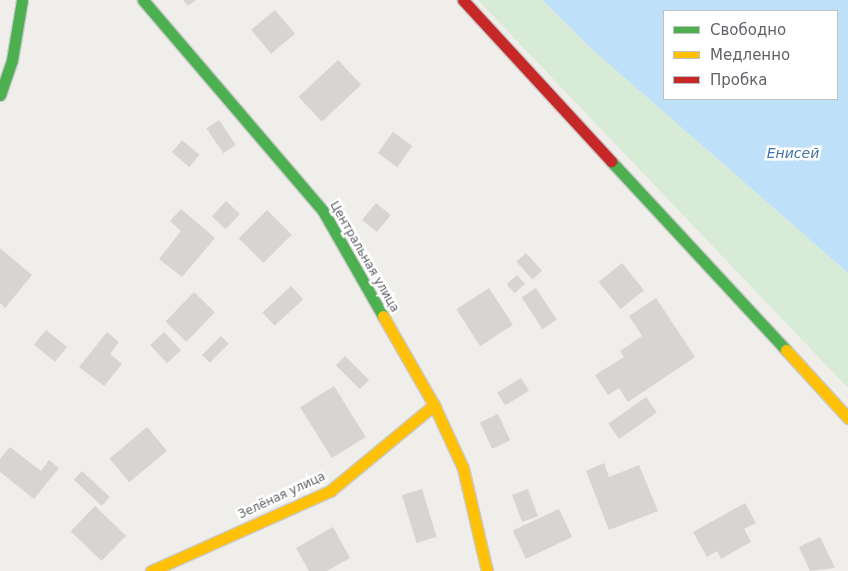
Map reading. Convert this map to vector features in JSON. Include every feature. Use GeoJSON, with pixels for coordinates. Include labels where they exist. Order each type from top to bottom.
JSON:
{"type":"FeatureCollection","features":[{"type":"Feature","properties":{"kind":"street"},"geometry":{"type":"LineString","coordinates":[[0,95],[12,60],[22,0]]}},
{"type":"Feature","properties":{"kind":"street","name":"Центральная улица"},"geometry":{"type":"LineString","coordinates":[[143,0],[323,211],[434,405],[463,468],[487,571]]}},
{"type":"Feature","properties":{"kind":"street"},"geometry":{"type":"LineString","coordinates":[[463,0],[848,418]]}},
{"type":"Feature","properties":{"kind":"street","name":"Зелёная улица"},"geometry":{"type":"LineString","coordinates":[[151,571],[330,491],[434,405]]}},
{"type":"Feature","properties":{"kind":"green space"},"geometry":{"type":"Polygon","coordinates":[[[478,0],[543,0],[594,51],[848,273],[848,388],[478,0]]]}},
{"type":"Feature","properties":{"kind":"water","name":"Енисей"},"geometry":{"type":"Polygon","coordinates":[[[543,0],[848,0],[848,273],[594,51],[543,0]]]}},
{"type":"Feature","properties":{"kind":"building"},"geometry":{"type":"Polygon","coordinates":[[[183,0],[196,0],[188,6],[183,0]]]}},
{"type":"Feature","properties":{"kind":"building"},"geometry":{"type":"Polygon","coordinates":[[[275,10],[295,34],[271,54],[251,30],[275,10]]]}},
{"type":"Feature","properties":{"kind":"building"},"geometry":{"type":"Polygon","coordinates":[[[338,60],[361,85],[322,122],[299,97],[338,60]]]}},
{"type":"Feature","properties":{"kind":"building"},"geometry":{"type":"Polygon","coordinates":[[[219,120],[236,145],[223,153],[207,128],[219,120]]]}},
{"type":"Feature","properties":{"kind":"building"},"geometry":{"type":"Polygon","coordinates":[[[393,132],[412,146],[397,167],[378,153],[393,132]]]}},
{"type":"Feature","properties":{"kind":"building"},"geometry":{"type":"Polygon","coordinates":[[[182,140],[200,155],[189,167],[172,152],[182,140]]]}},
{"type":"Feature","properties":{"kind":"building"},"geometry":{"type":"Polygon","coordinates":[[[226,201],[240,214],[226,229],[212,216],[226,201]]]}},
{"type":"Feature","properties":{"kind":"building"},"geometry":{"type":"Polygon","coordinates":[[[376,203],[391,215],[377,232],[362,220],[376,203]]]}},
{"type":"Feature","properties":{"kind":"building"},"geometry":{"type":"Polygon","coordinates":[[[181,209],[215,238],[182,277],[159,259],[181,231],[170,221],[181,209]]]}},
{"type":"Feature","properties":{"kind":"building"},"geometry":{"type":"Polygon","coordinates":[[[267,210],[292,235],[263,263],[239,238],[267,210]]]}},
{"type":"Feature","properties":{"kind":"building"},"geometry":{"type":"Polygon","coordinates":[[[0,248],[32,275],[5,308],[0,303],[0,248]]]}},
{"type":"Feature","properties":{"kind":"building"},"geometry":{"type":"Polygon","coordinates":[[[526,253],[542,271],[532,280],[516,262],[526,253]]]}},
{"type":"Feature","properties":{"kind":"building"},"geometry":{"type":"Polygon","coordinates":[[[622,263],[644,290],[621,309],[599,282],[622,263]]]}},
{"type":"Feature","properties":{"kind":"building"},"geometry":{"type":"Polygon","coordinates":[[[517,275],[525,284],[515,293],[507,284],[517,275]]]}},
{"type":"Feature","properties":{"kind":"building"},"geometry":{"type":"Polygon","coordinates":[[[291,286],[303,299],[275,326],[262,313],[291,286]]]}},
{"type":"Feature","properties":{"kind":"building"},"geometry":{"type":"Polygon","coordinates":[[[489,288],[513,325],[480,346],[456,309],[489,288]]]}},
{"type":"Feature","properties":{"kind":"building"},"geometry":{"type":"Polygon","coordinates":[[[536,288],[557,320],[542,329],[522,297],[536,288]]]}},
{"type":"Feature","properties":{"kind":"building"},"geometry":{"type":"Polygon","coordinates":[[[194,292],[215,312],[186,342],[166,321],[194,292]]]}},
{"type":"Feature","properties":{"kind":"building"},"geometry":{"type":"Polygon","coordinates":[[[656,298],[695,357],[628,402],[619,388],[608,395],[595,375],[624,357],[620,351],[642,336],[629,316],[656,298]]]}},
{"type":"Feature","properties":{"kind":"building"},"geometry":{"type":"Polygon","coordinates":[[[46,330],[67,347],[55,362],[34,345],[46,330]]]}},
{"type":"Feature","properties":{"kind":"building"},"geometry":{"type":"Polygon","coordinates":[[[107,332],[119,342],[110,354],[122,364],[104,386],[79,367],[107,332]]]}},
{"type":"Feature","properties":{"kind":"building"},"geometry":{"type":"Polygon","coordinates":[[[164,332],[181,350],[167,363],[150,345],[164,332]]]}},
{"type":"Feature","properties":{"kind":"building"},"geometry":{"type":"Polygon","coordinates":[[[221,336],[229,344],[210,363],[202,355],[221,336]]]}},
{"type":"Feature","properties":{"kind":"building"},"geometry":{"type":"Polygon","coordinates":[[[345,356],[369,380],[360,389],[336,365],[345,356]]]}},
{"type":"Feature","properties":{"kind":"building"},"geometry":{"type":"Polygon","coordinates":[[[521,378],[529,391],[505,406],[497,393],[521,378]]]}},
{"type":"Feature","properties":{"kind":"building"},"geometry":{"type":"Polygon","coordinates":[[[334,386],[366,437],[332,458],[300,407],[334,386]]]}},
{"type":"Feature","properties":{"kind":"building"},"geometry":{"type":"Polygon","coordinates":[[[646,397],[657,413],[619,439],[608,423],[646,397]]]}},
{"type":"Feature","properties":{"kind":"building"},"geometry":{"type":"Polygon","coordinates":[[[498,414],[510,440],[492,449],[480,422],[498,414]]]}},
{"type":"Feature","properties":{"kind":"building"},"geometry":{"type":"Polygon","coordinates":[[[147,427],[167,451],[129,482],[109,458],[147,427]]]}},
{"type":"Feature","properties":{"kind":"building"},"geometry":{"type":"Polygon","coordinates":[[[10,447],[41,471],[49,460],[59,468],[34,499],[0,472],[0,459],[10,447]]]}},
{"type":"Feature","properties":{"kind":"building"},"geometry":{"type":"Polygon","coordinates":[[[604,463],[609,477],[639,465],[658,511],[609,530],[586,471],[604,463]]]}},
{"type":"Feature","properties":{"kind":"building"},"geometry":{"type":"Polygon","coordinates":[[[82,471],[110,497],[102,506],[74,480],[82,471]]]}},
{"type":"Feature","properties":{"kind":"building"},"geometry":{"type":"Polygon","coordinates":[[[422,489],[437,537],[417,543],[402,495],[422,489]]]}},
{"type":"Feature","properties":{"kind":"building"},"geometry":{"type":"Polygon","coordinates":[[[528,489],[538,516],[522,522],[512,495],[528,489]]]}},
{"type":"Feature","properties":{"kind":"building"},"geometry":{"type":"Polygon","coordinates":[[[745,503],[756,523],[744,529],[751,542],[721,559],[717,551],[707,557],[693,532],[745,503]]]}},
{"type":"Feature","properties":{"kind":"building"},"geometry":{"type":"Polygon","coordinates":[[[95,506],[126,536],[102,561],[71,531],[95,506]]]}},
{"type":"Feature","properties":{"kind":"building"},"geometry":{"type":"Polygon","coordinates":[[[559,509],[572,537],[526,559],[513,531],[559,509]]]}},
{"type":"Feature","properties":{"kind":"building"},"geometry":{"type":"Polygon","coordinates":[[[333,527],[350,558],[327,571],[309,571],[296,548],[333,527]]]}},
{"type":"Feature","properties":{"kind":"building"},"geometry":{"type":"Polygon","coordinates":[[[820,537],[835,568],[810,571],[799,547],[820,537]]]}},
{"type":"Feature","properties":{"kind":"traffic: fast"},"geometry":{"type":"LineString","coordinates":[[0,95],[12,60],[22,0]]}},
{"type":"Feature","properties":{"kind":"traffic: fast"},"geometry":{"type":"LineString","coordinates":[[143,0],[323,211],[383,316]]}},
{"type":"Feature","properties":{"kind":"traffic: fast"},"geometry":{"type":"LineString","coordinates":[[611,161],[786,350]]}},
{"type":"Feature","properties":{"kind":"traffic: slow"},"geometry":{"type":"LineString","coordinates":[[383,316],[434,405],[463,468],[487,571]]}},
{"type":"Feature","properties":{"kind":"traffic: slow"},"geometry":{"type":"LineString","coordinates":[[786,350],[848,418]]}},
{"type":"Feature","properties":{"kind":"traffic: slow"},"geometry":{"type":"LineString","coordinates":[[151,571],[330,491],[434,405]]}},
{"type":"Feature","properties":{"kind":"traffic: jam"},"geometry":{"type":"LineString","coordinates":[[463,0],[611,161]]}}]}
